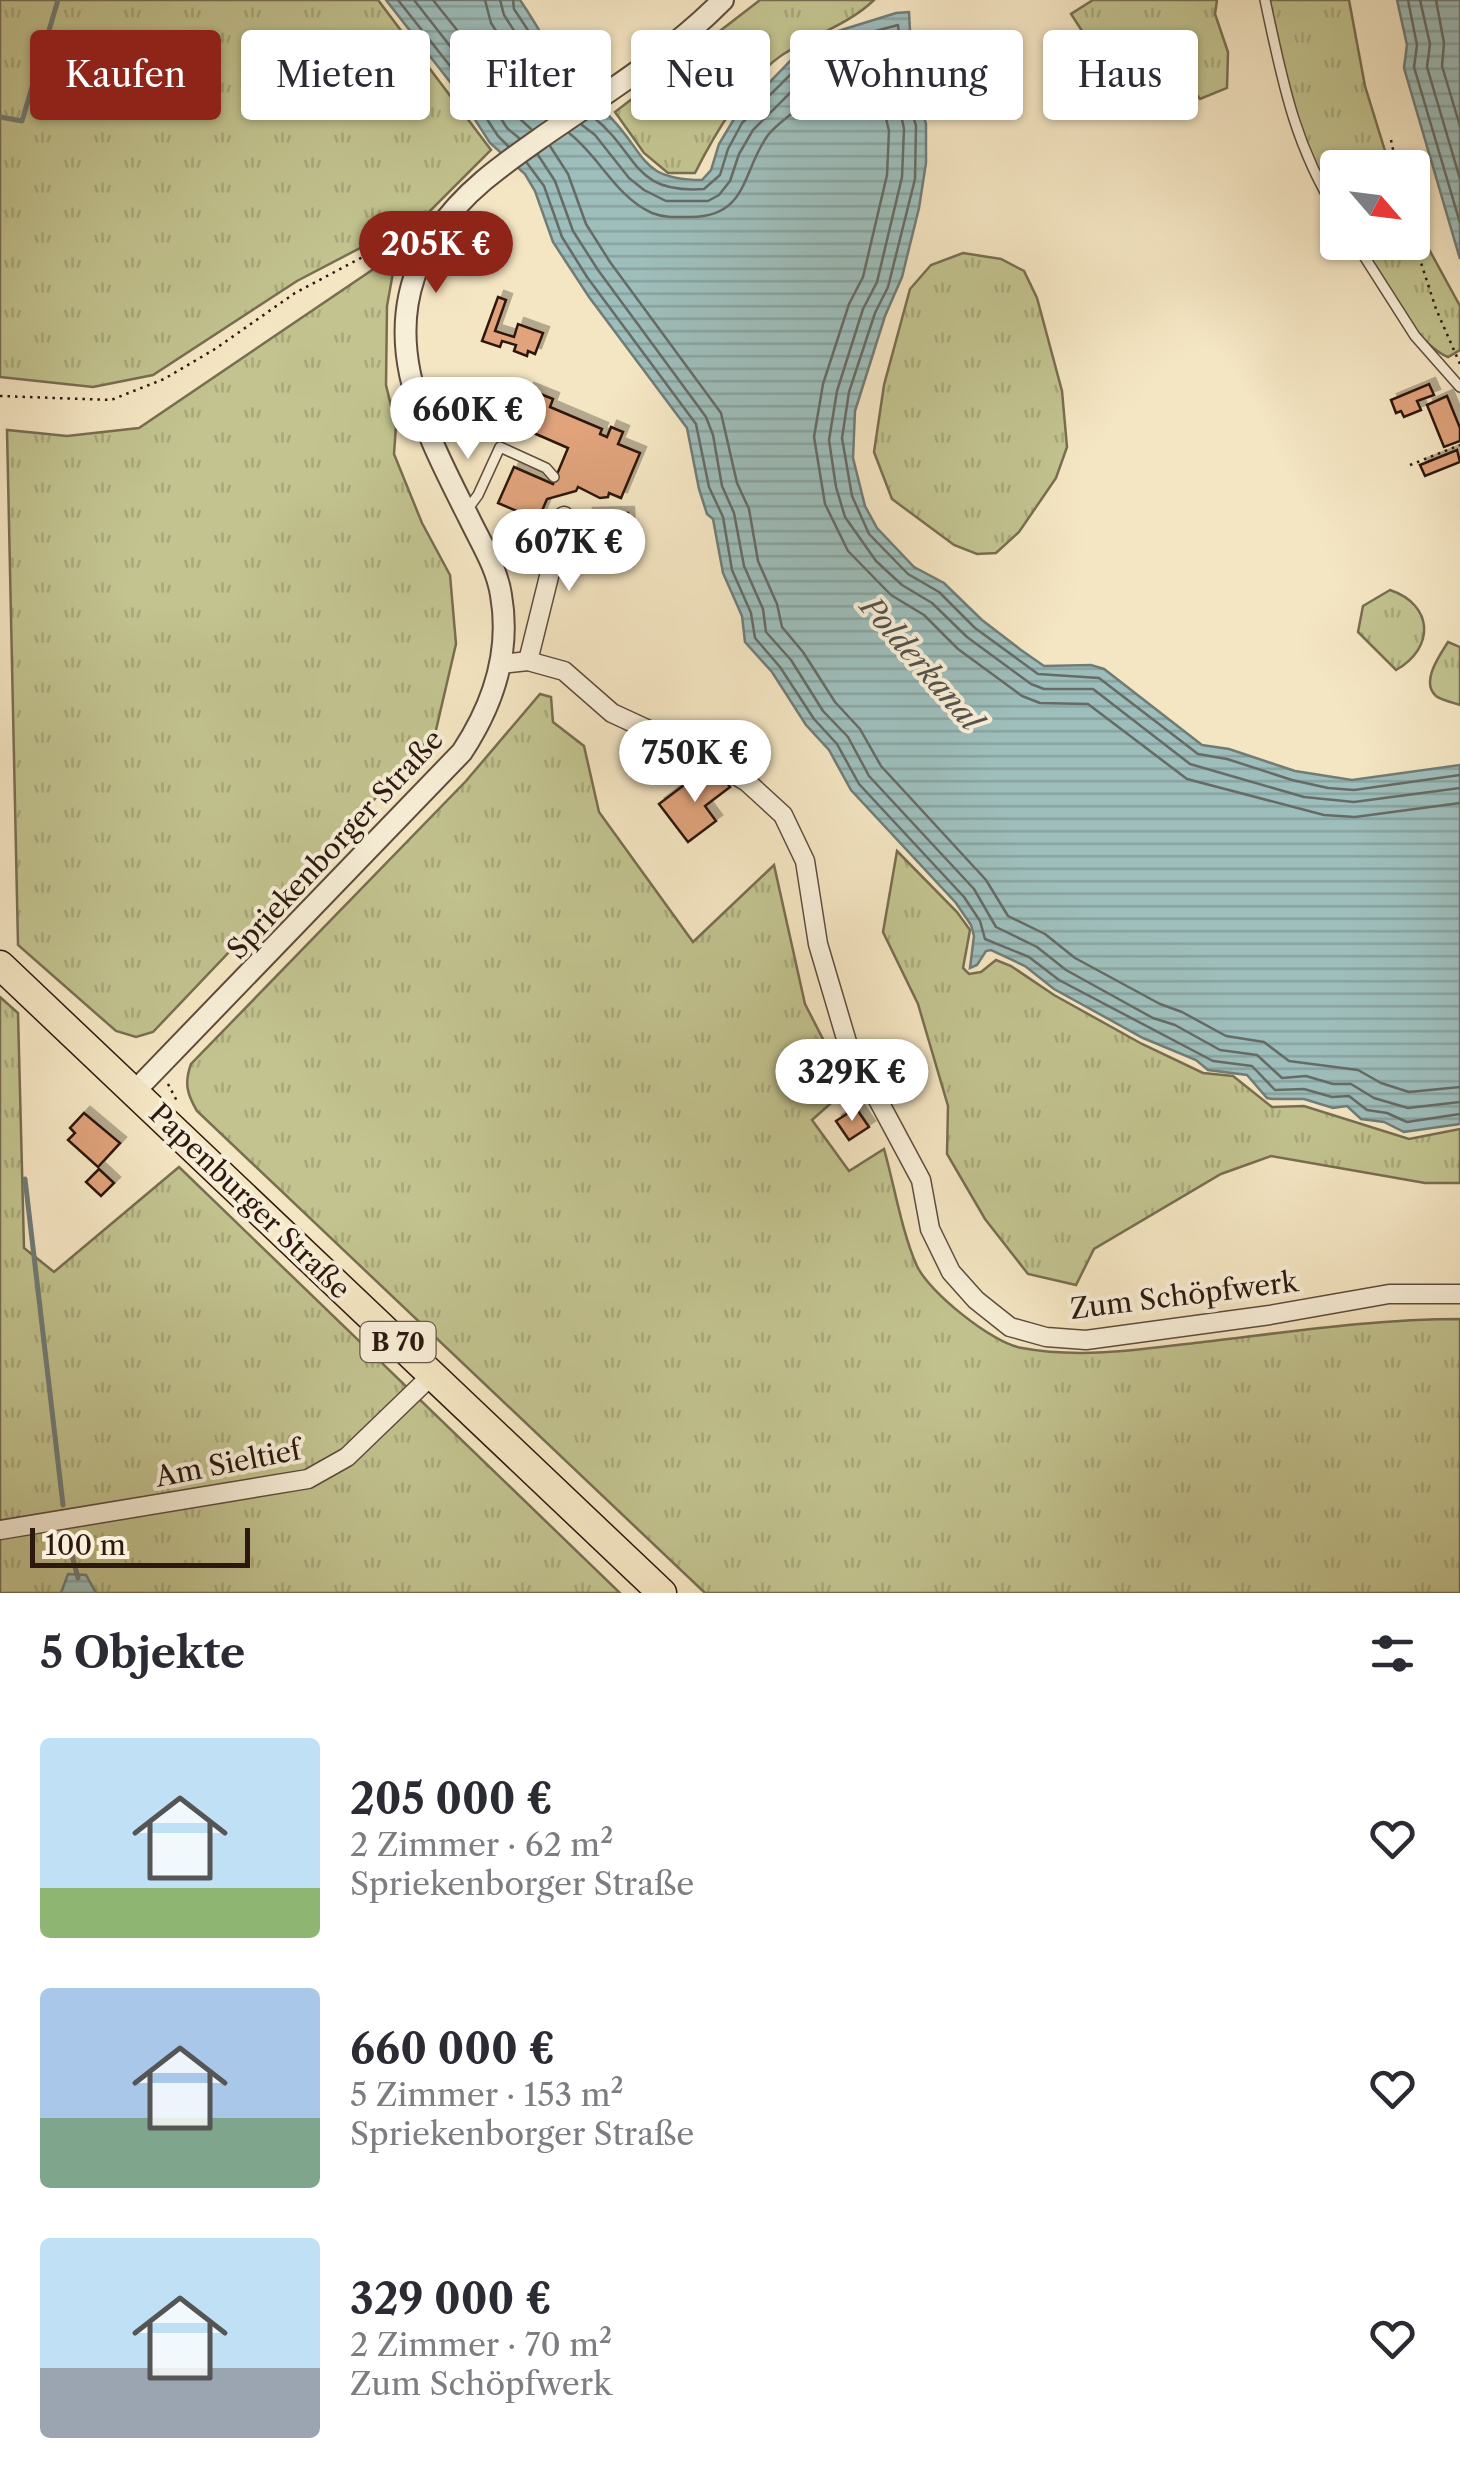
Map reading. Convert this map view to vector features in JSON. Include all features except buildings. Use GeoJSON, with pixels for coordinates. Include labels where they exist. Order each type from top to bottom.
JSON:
{"type":"FeatureCollection","features":[{"type":"Feature","properties":{"kind":"main road","name":"Papenburger Straße"},"geometry":{"type":"LineString","coordinates":[[5,970],[662,1593]]}},
{"type":"Feature","properties":{"kind":"street","name":"Spriekenborger Straße"},"geometry":{"type":"LineString","coordinates":[[134,1091],[462,752],[483,720],[501,664],[502,596],[492,566],[427,435],[406,366],[408,312],[414,283],[436,233],[495,170],[687,36],[723,0]]}},
{"type":"Feature","properties":{"kind":"street"},"geometry":{"type":"LineString","coordinates":[[528,662],[563,508]]}},
{"type":"Feature","properties":{"kind":"street","name":"Zum Schöpfwerk"},"geometry":{"type":"LineString","coordinates":[[501,664],[528,662],[564,671],[612,713],[703,754],[747,782],[783,815],[806,862],[818,944],[847,1042],[922,1180],[930,1229],[951,1272],[976,1300],[1010,1327],[1046,1337],[1086,1340],[1270,1316],[1389,1294],[1460,1294]]}},
{"type":"Feature","properties":{"kind":"street","name":"Am Sieltief"},"geometry":{"type":"LineString","coordinates":[[0,1530],[308,1478],[347,1457],[432,1375]]}},
{"type":"Feature","properties":{"kind":"lane"},"geometry":{"type":"LineString","coordinates":[[1265,0],[1294,128],[1320,184]]}},
{"type":"Feature","properties":{"kind":"lane"},"geometry":{"type":"LineString","coordinates":[[1366,260],[1415,336],[1460,388]]}},
{"type":"Feature","properties":{"kind":"lane"},"geometry":{"type":"LineString","coordinates":[[465,512],[478,495],[500,447],[546,468],[554,477]]}},
{"type":"Feature","properties":{"kind":"path"},"geometry":{"type":"LineString","coordinates":[[1390,140],[1392,150]]}},
{"type":"Feature","properties":{"kind":"path"},"geometry":{"type":"LineString","coordinates":[[0,396],[110,400],[164,380],[295,292],[390,242],[436,233]]}},
{"type":"Feature","properties":{"kind":"path"},"geometry":{"type":"LineString","coordinates":[[1420,260],[1460,364]]}},
{"type":"Feature","properties":{"kind":"path"},"geometry":{"type":"LineString","coordinates":[[1410,465],[1460,444]]}},
{"type":"Feature","properties":{"kind":"green space"},"geometry":{"type":"Polygon","coordinates":[[[0,0],[378,0],[401,30],[241,30],[241,120],[430,120],[430,69],[450,96],[450,120],[468,120],[491,150],[429,212],[297,281],[153,375],[93,387],[0,377],[0,0]]]}},
{"type":"Feature","properties":{"kind":"green space"},"geometry":{"type":"Polygon","coordinates":[[[760,0],[874,0],[827,30],[790,30],[790,50],[770,64],[770,30],[721,30],[760,0]]]}},
{"type":"Feature","properties":{"kind":"green space"},"geometry":{"type":"Polygon","coordinates":[[[1093,0],[1217,0],[1215,14],[1228,52],[1227,88],[1200,99],[1198,96],[1198,30],[1081,30],[1071,14],[1093,0]]]}},
{"type":"Feature","properties":{"kind":"green space"},"geometry":{"type":"Polygon","coordinates":[[[1268,0],[1349,0],[1365,86],[1385,150],[1320,150],[1320,172],[1298,126],[1268,0]]]}},
{"type":"Feature","properties":{"kind":"green space"},"geometry":{"type":"Polygon","coordinates":[[[631,100],[631,120],[725,120],[695,173],[668,173],[644,153],[615,112],[631,100]]]}},
{"type":"Feature","properties":{"kind":"green space"},"geometry":{"type":"Polygon","coordinates":[[[1430,251],[1460,306],[1460,350],[1448,357],[1435,349],[1410,323],[1369,260],[1430,260],[1430,251]]]}},
{"type":"Feature","properties":{"kind":"green space"},"geometry":{"type":"Polygon","coordinates":[[[963,253],[1001,259],[1024,271],[1037,298],[1062,391],[1067,447],[1056,478],[1019,532],[996,553],[977,554],[954,545],[892,499],[874,452],[884,385],[910,289],[931,265],[963,253]]]}},
{"type":"Feature","properties":{"kind":"green space"},"geometry":{"type":"Polygon","coordinates":[[[384,262],[394,267],[387,306],[386,385],[396,426],[394,454],[422,523],[450,575],[456,644],[436,730],[153,1032],[136,1037],[116,1031],[18,945],[7,430],[67,436],[139,428],[384,262]]]}},
{"type":"Feature","properties":{"kind":"green space"},"geometry":{"type":"Polygon","coordinates":[[[1390,590],[1415,606],[1424,627],[1418,650],[1396,670],[1358,632],[1363,606],[1390,590]]]}},
{"type":"Feature","properties":{"kind":"green space"},"geometry":{"type":"Polygon","coordinates":[[[1448,642],[1460,647],[1460,705],[1436,696],[1430,683],[1448,642]]]}},
{"type":"Feature","properties":{"kind":"green space"},"geometry":{"type":"Polygon","coordinates":[[[540,694],[551,697],[553,722],[584,746],[599,812],[693,942],[774,865],[805,1004],[848,1088],[812,1120],[849,1171],[884,1149],[917,1266],[934,1289],[979,1327],[1022,1348],[1089,1353],[1364,1324],[1460,1319],[1460,1593],[705,1593],[197,1111],[188,1088],[191,1064],[466,781],[540,694]]]}},
{"type":"Feature","properties":{"kind":"green space"},"geometry":{"type":"Polygon","coordinates":[[[897,851],[970,930],[963,968],[969,974],[981,972],[996,960],[1011,966],[1142,1044],[1203,1073],[1233,1076],[1272,1107],[1304,1106],[1409,1139],[1460,1129],[1460,1183],[1425,1183],[1271,1156],[1221,1174],[1094,1249],[1076,1285],[1028,1274],[985,1219],[947,1154],[948,1106],[918,1004],[883,932],[897,851]]]}},
{"type":"Feature","properties":{"kind":"green space"},"geometry":{"type":"Polygon","coordinates":[[[0,997],[18,1013],[24,1248],[54,1272],[179,1167],[620,1593],[0,1593],[0,997]]]}},
{"type":"Feature","properties":{"kind":"water"},"geometry":{"type":"Polygon","coordinates":[[[386,0],[520,0],[539,30],[450,30],[450,82],[430,56],[430,30],[409,30],[386,0]]]}},
{"type":"Feature","properties":{"kind":"water"},"geometry":{"type":"Polygon","coordinates":[[[1397,0],[1460,0],[1460,259],[1404,68],[1407,45],[1397,0]]]}},
{"type":"Feature","properties":{"kind":"water"},"geometry":{"type":"Polygon","coordinates":[[[909,12],[910,30],[841,30],[896,13],[909,12]]]}},
{"type":"Feature","properties":{"kind":"water","name":"Polderkanal"},"geometry":{"type":"Polygon","coordinates":[[[790,61],[790,120],[925,120],[926,163],[919,208],[902,277],[885,316],[855,411],[853,458],[865,506],[877,528],[914,567],[944,583],[1021,650],[1044,666],[1091,665],[1104,669],[1202,745],[1229,749],[1295,771],[1352,780],[1460,765],[1460,1124],[1404,1132],[1384,1122],[1361,1119],[1347,1106],[1333,1108],[1304,1099],[1267,1098],[1247,1075],[1208,1070],[1196,1060],[1143,1038],[1054,989],[1025,966],[991,950],[970,968],[974,936],[956,903],[851,790],[829,750],[745,642],[742,616],[723,573],[713,519],[707,514],[699,489],[687,428],[553,242],[525,174],[490,143],[475,120],[611,118],[655,170],[667,176],[702,180],[711,170],[719,144],[733,120],[770,120],[770,82],[790,61]]]}},
{"type":"Feature","properties":{"kind":"water"},"geometry":{"type":"Polygon","coordinates":[[[68,1574],[86,1575],[96,1593],[61,1593],[68,1574]]]}},
{"type":"Feature","properties":{"kind":"waterway"},"geometry":{"type":"LineString","coordinates":[[0,117],[22,121],[58,0]]}},
{"type":"Feature","properties":{"kind":"waterway"},"geometry":{"type":"LineString","coordinates":[[25,1179],[63,1505]]}},
{"type":"Feature","properties":{"kind":"waterway"},"geometry":{"type":"LineString","coordinates":[[66,1532],[78,1578]]}}]}
